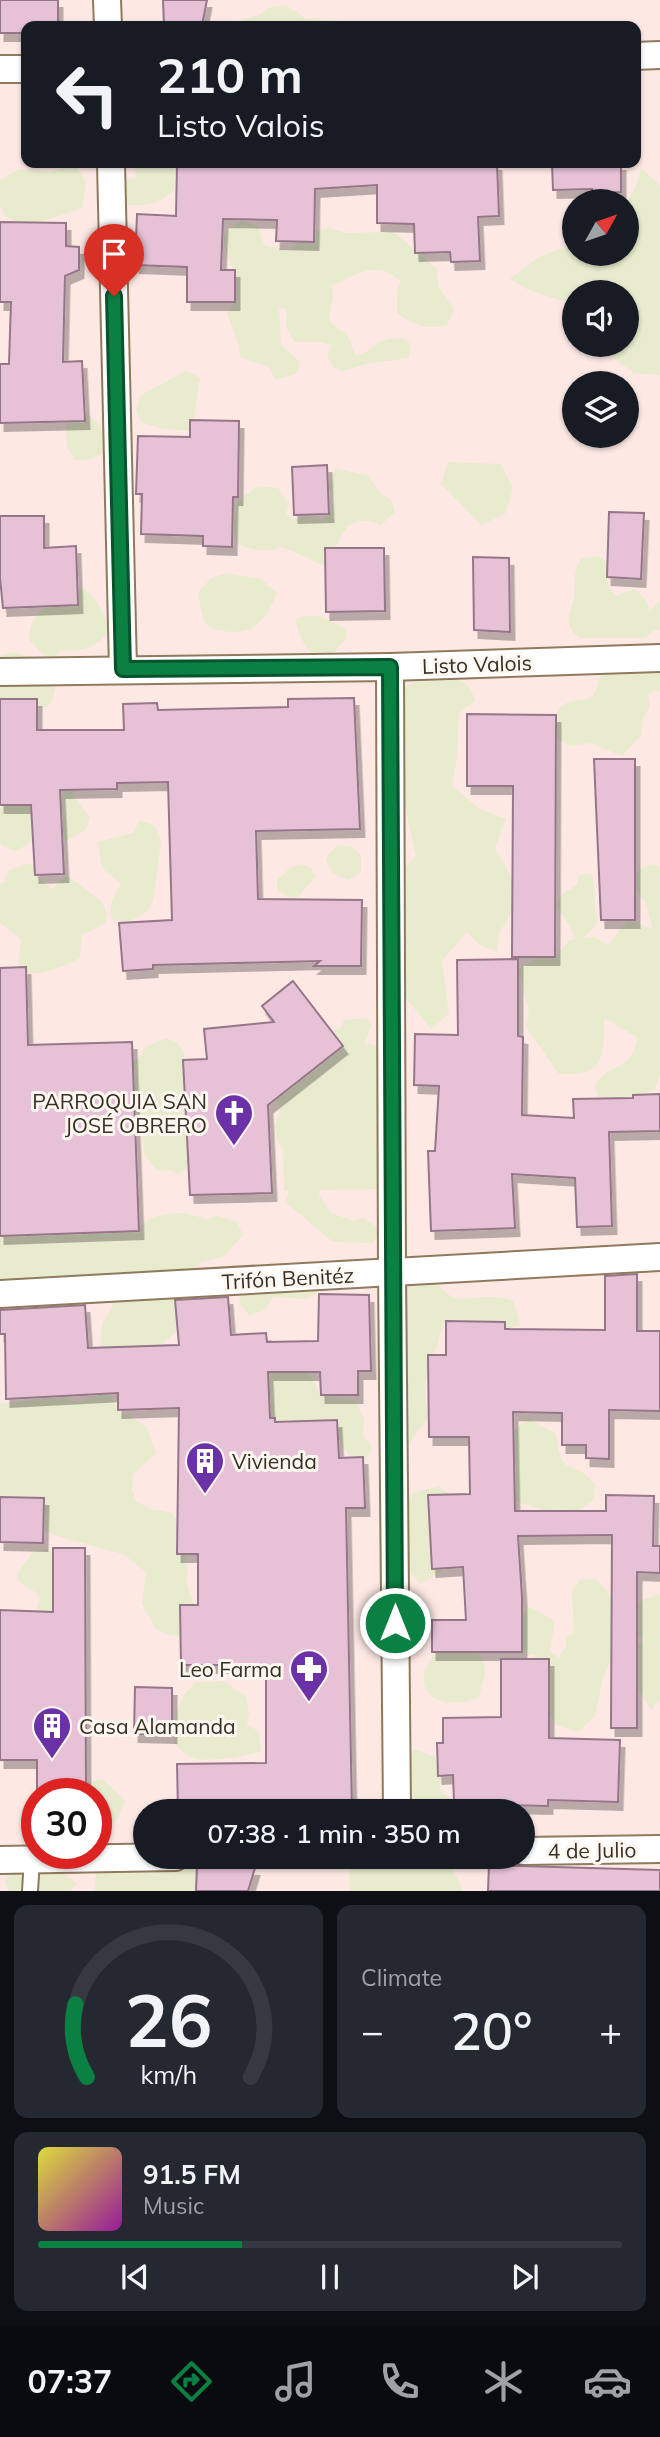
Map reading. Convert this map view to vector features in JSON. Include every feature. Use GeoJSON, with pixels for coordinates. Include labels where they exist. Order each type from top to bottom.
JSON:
{"type":"FeatureCollection","features":[{"type":"Feature","properties":{"kind":"street"},"geometry":{"type":"LineString","coordinates":[[107,0],[108,21]]}},
{"type":"Feature","properties":{"kind":"street"},"geometry":{"type":"LineString","coordinates":[[641,56],[660,55]]}},
{"type":"Feature","properties":{"kind":"street"},"geometry":{"type":"LineString","coordinates":[[0,69],[21,69]]}},
{"type":"Feature","properties":{"kind":"street"},"geometry":{"type":"LineString","coordinates":[[111,168],[123,669]]}},
{"type":"Feature","properties":{"kind":"street","name":"Listo Valois"},"geometry":{"type":"LineString","coordinates":[[0,672],[390,667],[660,658]]}},
{"type":"Feature","properties":{"kind":"street"},"geometry":{"type":"LineString","coordinates":[[390,667],[397,1799]]}},
{"type":"Feature","properties":{"kind":"street","name":"Trifón Benitéz"},"geometry":{"type":"LineString","coordinates":[[0,1294],[660,1257]]}},
{"type":"Feature","properties":{"kind":"street","name":"4 de Julio"},"geometry":{"type":"LineString","coordinates":[[535,1851],[660,1849]]}},
{"type":"Feature","properties":{"kind":"street"},"geometry":{"type":"LineString","coordinates":[[112,1858],[133,1858]]}},
{"type":"Feature","properties":{"kind":"street"},"geometry":{"type":"LineString","coordinates":[[0,1860],[21,1859]]}},
{"type":"Feature","properties":{"kind":"lane"},"geometry":{"type":"LineString","coordinates":[[30,1891],[31,1869]]}},
{"type":"Feature","properties":{"kind":"shaded area"},"geometry":{"type":"Polygon","coordinates":[[[0,0],[660,0],[660,1891],[0,1891],[0,0]]]}},
{"type":"Feature","properties":{"kind":"green space"},"geometry":{"type":"Polygon","coordinates":[[[284,5],[305,19],[343,21],[239,21],[259,15],[267,8],[284,5]]]}},
{"type":"Feature","properties":{"kind":"green space"},"geometry":{"type":"Polygon","coordinates":[[[78,168],[86,183],[82,208],[26,227],[5,216],[0,205],[0,180],[19,169],[49,172],[78,168]]]}},
{"type":"Feature","properties":{"kind":"green space"},"geometry":{"type":"Polygon","coordinates":[[[135,168],[173,168],[174,190],[162,199],[148,204],[119,202],[121,179],[136,178],[135,168]]]}},
{"type":"Feature","properties":{"kind":"green space"},"geometry":{"type":"Polygon","coordinates":[[[641,168],[660,185],[660,375],[631,371],[612,357],[639,357],[639,280],[562,280],[562,301],[527,289],[510,279],[539,257],[562,248],[562,266],[639,266],[639,189],[635,189],[641,168]]]}},
{"type":"Feature","properties":{"kind":"green space"},"geometry":{"type":"Polygon","coordinates":[[[242,220],[258,226],[264,245],[287,251],[314,232],[329,228],[346,233],[394,232],[436,268],[439,287],[454,310],[447,325],[427,327],[403,317],[397,313],[397,291],[401,281],[383,271],[359,273],[332,285],[333,297],[329,316],[332,324],[347,334],[356,356],[383,341],[396,338],[406,339],[411,345],[409,358],[366,364],[343,371],[334,368],[327,356],[332,345],[321,342],[294,342],[286,325],[287,309],[279,308],[281,345],[300,362],[296,374],[276,380],[268,367],[240,357],[239,346],[227,313],[232,304],[235,285],[232,266],[222,238],[242,220]]]}},
{"type":"Feature","properties":{"kind":"green space"},"geometry":{"type":"Polygon","coordinates":[[[186,371],[200,378],[192,431],[164,429],[142,423],[136,411],[141,395],[186,371]]]}},
{"type":"Feature","properties":{"kind":"green space"},"geometry":{"type":"Polygon","coordinates":[[[85,413],[103,430],[105,446],[103,454],[87,460],[75,460],[67,447],[66,425],[73,418],[85,413]]]}},
{"type":"Feature","properties":{"kind":"green space"},"geometry":{"type":"Polygon","coordinates":[[[448,462],[501,464],[513,488],[505,514],[481,525],[441,484],[448,462]]]}},
{"type":"Feature","properties":{"kind":"green space"},"geometry":{"type":"Polygon","coordinates":[[[336,469],[368,475],[381,494],[391,500],[395,512],[381,525],[358,521],[350,525],[325,566],[280,547],[264,550],[237,544],[233,524],[238,501],[258,486],[278,488],[289,503],[286,514],[293,520],[306,515],[321,520],[329,514],[335,501],[328,484],[336,469]]]}},
{"type":"Feature","properties":{"kind":"green space"},"geometry":{"type":"Polygon","coordinates":[[[599,556],[612,565],[607,581],[616,596],[635,589],[646,600],[650,611],[660,600],[660,630],[653,631],[645,638],[580,638],[574,633],[569,619],[576,570],[581,559],[599,556]]]}},
{"type":"Feature","properties":{"kind":"green space"},"geometry":{"type":"Polygon","coordinates":[[[226,573],[261,579],[277,593],[263,618],[243,631],[220,631],[210,627],[204,620],[198,593],[211,578],[226,573]]]}},
{"type":"Feature","properties":{"kind":"green space"},"geometry":{"type":"Polygon","coordinates":[[[85,589],[104,614],[107,633],[87,649],[61,650],[54,657],[44,655],[29,640],[34,620],[47,604],[56,598],[85,589]]]}},
{"type":"Feature","properties":{"kind":"green space"},"geometry":{"type":"Polygon","coordinates":[[[320,616],[346,629],[347,637],[332,655],[314,657],[307,648],[295,619],[320,616]]]}},
{"type":"Feature","properties":{"kind":"green space"},"geometry":{"type":"Polygon","coordinates":[[[11,652],[40,659],[58,677],[52,700],[46,708],[24,708],[0,701],[0,656],[11,652]]]}},
{"type":"Feature","properties":{"kind":"green space"},"geometry":{"type":"Polygon","coordinates":[[[609,667],[660,673],[660,692],[654,689],[648,695],[650,706],[643,718],[641,735],[622,756],[590,743],[570,746],[557,739],[555,722],[561,707],[566,703],[593,696],[599,678],[609,667]]]}},
{"type":"Feature","properties":{"kind":"green space"},"geometry":{"type":"Polygon","coordinates":[[[436,674],[461,681],[473,694],[475,701],[459,713],[457,757],[452,786],[480,809],[506,819],[495,848],[522,896],[499,933],[497,952],[480,945],[467,932],[442,961],[449,1014],[431,1029],[383,970],[403,948],[405,867],[416,857],[403,797],[380,738],[404,687],[436,674]]]}},
{"type":"Feature","properties":{"kind":"green space"},"geometry":{"type":"Polygon","coordinates":[[[43,767],[77,786],[74,797],[90,818],[85,830],[66,841],[52,826],[43,767]]]}},
{"type":"Feature","properties":{"kind":"green space"},"geometry":{"type":"Polygon","coordinates":[[[27,790],[44,816],[33,841],[16,851],[0,843],[0,809],[12,805],[27,790]]]}},
{"type":"Feature","properties":{"kind":"green space"},"geometry":{"type":"Polygon","coordinates":[[[140,820],[155,826],[161,842],[153,901],[147,911],[129,922],[112,919],[112,900],[121,884],[102,868],[98,842],[133,833],[140,820]]]}},
{"type":"Feature","properties":{"kind":"green space"},"geometry":{"type":"Polygon","coordinates":[[[338,845],[352,847],[361,855],[361,873],[349,880],[333,874],[326,861],[338,845]]]}},
{"type":"Feature","properties":{"kind":"green space"},"geometry":{"type":"Polygon","coordinates":[[[27,863],[35,867],[39,878],[52,889],[66,876],[69,877],[102,902],[107,914],[105,924],[82,935],[80,958],[40,973],[26,972],[18,967],[21,939],[0,923],[0,884],[4,882],[9,870],[27,863]]]}},
{"type":"Feature","properties":{"kind":"green space"},"geometry":{"type":"Polygon","coordinates":[[[301,864],[311,868],[316,876],[298,897],[289,897],[277,890],[277,880],[290,868],[301,864]]]}},
{"type":"Feature","properties":{"kind":"green space"},"geometry":{"type":"Polygon","coordinates":[[[649,864],[660,866],[660,1074],[655,1089],[602,1111],[595,1085],[607,1072],[631,1056],[637,1037],[604,1018],[599,1061],[585,1072],[559,1074],[526,1027],[529,1011],[518,969],[538,957],[555,957],[570,940],[576,939],[555,905],[564,893],[577,885],[579,875],[592,873],[597,923],[584,938],[595,937],[608,945],[628,920],[653,929],[645,901],[625,880],[649,864]]]}},
{"type":"Feature","properties":{"kind":"green space"},"geometry":{"type":"Polygon","coordinates":[[[368,1018],[372,1025],[364,1043],[374,1045],[384,1052],[382,1065],[376,1071],[379,1085],[406,1152],[404,1163],[386,1189],[320,1190],[319,1195],[331,1213],[354,1221],[364,1218],[381,1230],[373,1243],[333,1242],[284,1201],[290,1191],[284,1191],[283,1149],[277,1141],[275,1126],[281,1107],[272,1095],[322,1034],[341,1028],[344,1020],[368,1018]]]}},
{"type":"Feature","properties":{"kind":"green space"},"geometry":{"type":"Polygon","coordinates":[[[166,1038],[176,1042],[184,1053],[185,1090],[182,1098],[187,1137],[193,1150],[186,1169],[178,1174],[169,1170],[157,1171],[144,1154],[143,1135],[134,1102],[133,1062],[143,1053],[144,1048],[166,1038]]]}},
{"type":"Feature","properties":{"kind":"green space"},"geometry":{"type":"Polygon","coordinates":[[[183,1213],[207,1219],[218,1216],[237,1222],[243,1235],[223,1257],[200,1262],[188,1274],[179,1290],[180,1322],[176,1332],[157,1349],[100,1354],[102,1324],[111,1310],[117,1288],[49,1277],[39,1284],[0,1290],[0,1223],[113,1224],[139,1231],[142,1225],[152,1218],[183,1213]]]}},
{"type":"Feature","properties":{"kind":"green space"},"geometry":{"type":"Polygon","coordinates":[[[430,1270],[447,1294],[456,1298],[499,1297],[513,1301],[520,1325],[497,1332],[446,1321],[428,1369],[425,1395],[429,1416],[407,1447],[389,1426],[379,1400],[392,1292],[430,1270]]]}},
{"type":"Feature","properties":{"kind":"green space"},"geometry":{"type":"Polygon","coordinates":[[[321,1284],[316,1295],[305,1299],[274,1297],[263,1311],[249,1315],[240,1304],[239,1292],[321,1284]]]}},
{"type":"Feature","properties":{"kind":"green space"},"geometry":{"type":"Polygon","coordinates":[[[276,1341],[301,1364],[319,1393],[355,1400],[364,1418],[363,1436],[372,1447],[366,1460],[350,1456],[333,1431],[289,1420],[277,1425],[248,1407],[272,1342],[276,1341]]]}},
{"type":"Feature","properties":{"kind":"green space"},"geometry":{"type":"Polygon","coordinates":[[[96,1394],[110,1394],[118,1410],[146,1426],[156,1453],[133,1474],[132,1489],[136,1501],[151,1509],[172,1513],[180,1532],[186,1560],[187,1584],[196,1614],[194,1628],[180,1636],[167,1635],[156,1629],[142,1604],[146,1572],[123,1554],[57,1536],[0,1507],[0,1404],[61,1396],[78,1403],[96,1394]]]}},
{"type":"Feature","properties":{"kind":"green space"},"geometry":{"type":"Polygon","coordinates":[[[529,1419],[556,1434],[558,1449],[565,1464],[580,1471],[595,1484],[594,1500],[578,1511],[546,1511],[512,1500],[510,1461],[514,1440],[511,1433],[529,1419]]]}},
{"type":"Feature","properties":{"kind":"green space"},"geometry":{"type":"Polygon","coordinates":[[[439,1486],[449,1494],[463,1515],[443,1549],[442,1571],[420,1584],[401,1560],[401,1513],[413,1493],[439,1486]]]}},
{"type":"Feature","properties":{"kind":"green space"},"geometry":{"type":"Polygon","coordinates":[[[46,1549],[58,1554],[56,1610],[15,1665],[40,1600],[38,1594],[17,1580],[18,1572],[33,1552],[46,1549]]]}},
{"type":"Feature","properties":{"kind":"green space"},"geometry":{"type":"Polygon","coordinates":[[[596,1579],[618,1603],[619,1622],[611,1637],[613,1657],[603,1677],[595,1716],[578,1732],[556,1725],[543,1703],[534,1654],[528,1655],[522,1647],[514,1622],[530,1607],[555,1621],[550,1651],[559,1658],[566,1646],[566,1636],[574,1633],[572,1590],[580,1580],[596,1579]]]}},
{"type":"Feature","properties":{"kind":"green space"},"geometry":{"type":"Polygon","coordinates":[[[660,1594],[660,1701],[654,1704],[653,1711],[631,1674],[631,1652],[644,1640],[637,1636],[628,1623],[642,1600],[660,1594]]]}},
{"type":"Feature","properties":{"kind":"green space"},"geometry":{"type":"Polygon","coordinates":[[[439,1646],[476,1652],[483,1657],[485,1674],[479,1696],[452,1703],[443,1702],[429,1693],[424,1675],[439,1646]]]}},
{"type":"Feature","properties":{"kind":"green space"},"geometry":{"type":"Polygon","coordinates":[[[224,1681],[246,1696],[249,1713],[247,1724],[258,1731],[261,1751],[237,1757],[193,1758],[174,1744],[180,1703],[196,1682],[224,1681]]]}},
{"type":"Feature","properties":{"kind":"green space"},"geometry":{"type":"Polygon","coordinates":[[[414,1749],[435,1757],[441,1775],[440,1790],[450,1799],[408,1799],[405,1767],[414,1749]]]}},
{"type":"Feature","properties":{"kind":"green space"},"geometry":{"type":"Polygon","coordinates":[[[112,1788],[125,1800],[112,1824],[112,1788]]]}},
{"type":"Feature","properties":{"kind":"green space"},"geometry":{"type":"Polygon","coordinates":[[[133,1862],[133,1869],[198,1869],[197,1891],[95,1891],[96,1869],[112,1869],[112,1863],[133,1862]]]}},
{"type":"Feature","properties":{"kind":"green space"},"geometry":{"type":"Polygon","coordinates":[[[16,1867],[61,1872],[77,1883],[70,1891],[8,1891],[5,1881],[16,1867]]]}},
{"type":"Feature","properties":{"kind":"green space"},"geometry":{"type":"Polygon","coordinates":[[[349,1869],[453,1869],[463,1891],[350,1891],[349,1869]]]}},
{"type":"Feature","properties":{"kind":"building"},"geometry":{"type":"Polygon","coordinates":[[[0,0],[58,0],[58,21],[21,21],[21,33],[0,33],[0,0]]]}},
{"type":"Feature","properties":{"kind":"building"},"geometry":{"type":"Polygon","coordinates":[[[163,0],[207,0],[203,21],[164,21],[163,0]]]}},
{"type":"Feature","properties":{"kind":"building"},"geometry":{"type":"Polygon","coordinates":[[[177,168],[497,168],[499,216],[478,217],[480,261],[451,262],[450,252],[415,253],[414,224],[377,223],[377,185],[315,189],[314,242],[276,241],[277,220],[223,219],[221,270],[235,270],[235,302],[187,302],[187,267],[135,265],[137,214],[176,216],[177,168]]]}},
{"type":"Feature","properties":{"kind":"building"},"geometry":{"type":"Polygon","coordinates":[[[552,168],[621,168],[621,189],[553,190],[552,168]]]}},
{"type":"Feature","properties":{"kind":"building"},"geometry":{"type":"Polygon","coordinates":[[[0,222],[66,223],[66,246],[79,247],[79,270],[65,276],[63,362],[82,361],[85,421],[0,423],[0,364],[9,364],[11,302],[0,302],[0,222]]]}},
{"type":"Feature","properties":{"kind":"building"},"geometry":{"type":"Polygon","coordinates":[[[190,420],[239,421],[238,497],[233,497],[232,547],[203,546],[203,536],[141,534],[142,494],[136,494],[138,436],[190,437],[190,420]]]}},
{"type":"Feature","properties":{"kind":"building"},"geometry":{"type":"Polygon","coordinates":[[[327,465],[329,514],[294,515],[292,467],[327,465]]]}},
{"type":"Feature","properties":{"kind":"building"},"geometry":{"type":"Polygon","coordinates":[[[609,512],[644,513],[641,579],[607,577],[609,512]]]}},
{"type":"Feature","properties":{"kind":"building"},"geometry":{"type":"Polygon","coordinates":[[[0,516],[44,516],[44,548],[76,546],[78,605],[3,608],[0,516]]]}},
{"type":"Feature","properties":{"kind":"building"},"geometry":{"type":"Polygon","coordinates":[[[325,548],[384,548],[385,611],[326,612],[325,548]]]}},
{"type":"Feature","properties":{"kind":"building"},"geometry":{"type":"Polygon","coordinates":[[[473,557],[509,558],[510,632],[474,630],[473,557]]]}},
{"type":"Feature","properties":{"kind":"building"},"geometry":{"type":"Polygon","coordinates":[[[354,698],[360,829],[256,831],[258,899],[362,900],[361,966],[314,966],[320,961],[153,965],[153,969],[123,971],[119,923],[172,920],[168,782],[117,783],[117,789],[60,790],[64,874],[35,875],[31,805],[0,805],[0,699],[37,699],[37,730],[124,730],[123,704],[157,703],[158,710],[288,707],[288,699],[354,698]]]}},
{"type":"Feature","properties":{"kind":"building"},"geometry":{"type":"Polygon","coordinates":[[[467,714],[556,715],[555,957],[512,957],[513,786],[467,786],[467,714]]]}},
{"type":"Feature","properties":{"kind":"building"},"geometry":{"type":"Polygon","coordinates":[[[594,759],[635,759],[635,920],[601,920],[594,759]]]}},
{"type":"Feature","properties":{"kind":"building"},"geometry":{"type":"Polygon","coordinates":[[[518,959],[518,1036],[523,1037],[522,1115],[574,1118],[573,1099],[633,1098],[633,1095],[660,1094],[660,1131],[609,1132],[612,1226],[577,1227],[575,1178],[512,1174],[515,1228],[431,1231],[428,1151],[435,1151],[439,1086],[414,1085],[415,1034],[458,1035],[457,960],[518,959]]]}},
{"type":"Feature","properties":{"kind":"building"},"geometry":{"type":"Polygon","coordinates":[[[26,967],[28,1045],[132,1042],[139,1231],[0,1236],[0,968],[26,967]]]}},
{"type":"Feature","properties":{"kind":"building"},"geometry":{"type":"Polygon","coordinates":[[[293,981],[343,1046],[268,1105],[272,1193],[190,1195],[183,1060],[207,1059],[204,1029],[274,1022],[262,1006],[293,981]]]}},
{"type":"Feature","properties":{"kind":"building"},"geometry":{"type":"Polygon","coordinates":[[[637,1274],[637,1331],[660,1331],[660,1411],[609,1410],[609,1459],[586,1458],[586,1445],[562,1445],[562,1413],[513,1412],[515,1511],[606,1511],[606,1495],[654,1496],[653,1546],[660,1546],[660,1573],[637,1572],[637,1728],[611,1728],[612,1535],[518,1536],[522,1652],[432,1652],[432,1620],[466,1620],[463,1567],[432,1569],[428,1495],[470,1494],[469,1437],[429,1437],[428,1355],[446,1355],[446,1321],[505,1322],[505,1329],[605,1330],[605,1276],[637,1274]]]}},
{"type":"Feature","properties":{"kind":"building"},"geometry":{"type":"Polygon","coordinates":[[[319,1294],[369,1295],[371,1371],[358,1371],[358,1395],[321,1395],[320,1372],[268,1372],[270,1418],[275,1418],[275,1422],[337,1420],[339,1458],[363,1457],[365,1508],[346,1508],[352,1799],[178,1799],[177,1764],[266,1763],[266,1665],[181,1665],[180,1605],[198,1605],[198,1554],[177,1554],[179,1408],[118,1410],[118,1393],[6,1399],[5,1334],[0,1334],[0,1310],[85,1305],[88,1348],[179,1345],[175,1300],[228,1297],[231,1335],[266,1333],[267,1342],[318,1341],[319,1294]]]}},
{"type":"Feature","properties":{"kind":"building"},"geometry":{"type":"Polygon","coordinates":[[[0,1497],[44,1498],[43,1543],[0,1542],[0,1497]]]}},
{"type":"Feature","properties":{"kind":"building"},"geometry":{"type":"Polygon","coordinates":[[[53,1548],[85,1548],[86,1778],[37,1778],[37,1760],[0,1760],[0,1610],[53,1612],[53,1548]]]}},
{"type":"Feature","properties":{"kind":"building"},"geometry":{"type":"Polygon","coordinates":[[[501,1659],[549,1659],[549,1738],[620,1740],[618,1802],[548,1800],[548,1806],[535,1806],[535,1799],[454,1799],[453,1775],[438,1776],[437,1743],[443,1743],[443,1718],[501,1717],[501,1659]]]}},
{"type":"Feature","properties":{"kind":"building"},"geometry":{"type":"Polygon","coordinates":[[[135,1687],[172,1688],[172,1735],[134,1734],[135,1687]]]}},
{"type":"Feature","properties":{"kind":"building"},"geometry":{"type":"Polygon","coordinates":[[[535,1866],[660,1870],[660,1891],[488,1891],[489,1869],[535,1869],[535,1866]]]}},
{"type":"Feature","properties":{"kind":"building"},"geometry":{"type":"Polygon","coordinates":[[[197,1869],[255,1869],[248,1891],[196,1891],[197,1869]]]}},
{"type":"Feature","properties":{"kind":"place","name":"PARROQUIA SAN JOSÉ OBRERO"},"geometry":{"type":"Point","coordinates":[234,1147]}},
{"type":"Feature","properties":{"kind":"place","name":"Vivienda"},"geometry":{"type":"Point","coordinates":[205,1495]}},
{"type":"Feature","properties":{"kind":"place","name":"Leo Farma"},"geometry":{"type":"Point","coordinates":[309,1703]}},
{"type":"Feature","properties":{"kind":"place","name":"Casa Alamanda"},"geometry":{"type":"Point","coordinates":[52,1760]}},
{"type":"Feature","properties":{"kind":"route"},"geometry":{"type":"LineString","coordinates":[[114,296],[123,669],[390,667],[395,1623]]}}]}
